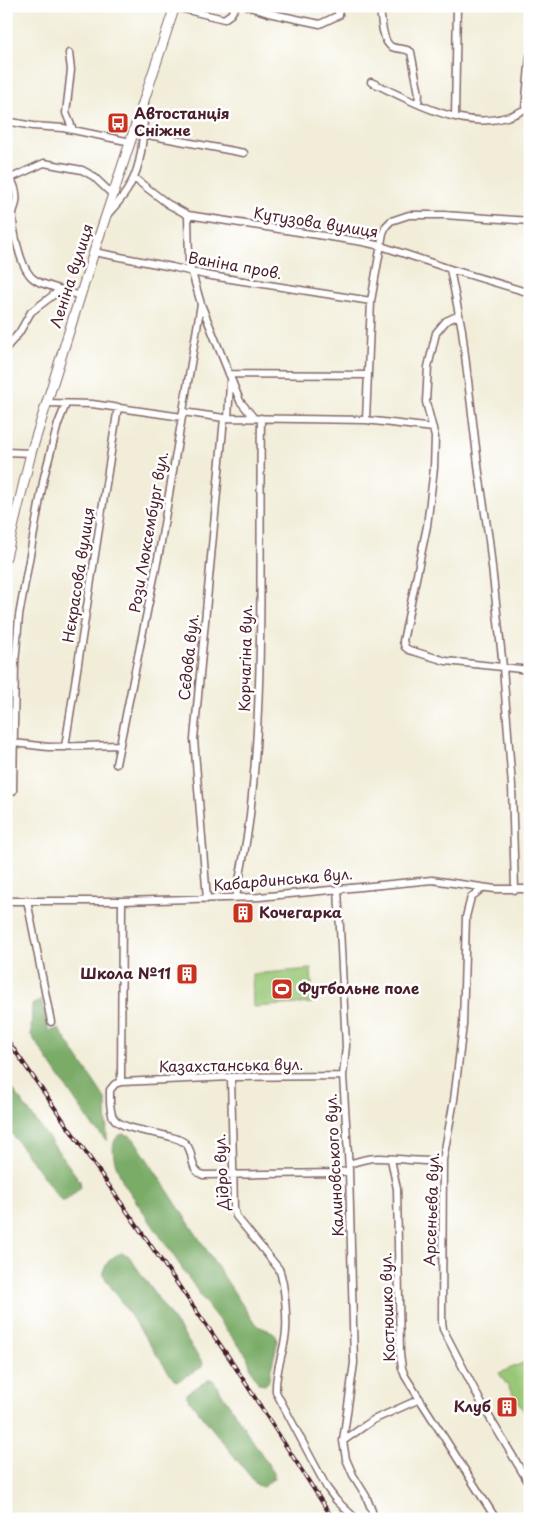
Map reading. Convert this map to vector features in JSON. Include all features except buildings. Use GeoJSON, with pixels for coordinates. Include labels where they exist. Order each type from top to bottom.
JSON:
{"type":"FeatureCollection","features":[{"type":"Feature","properties":{"kind":"main road","name":"Леніна вулиця"},"geometry":{"type":"LineString","coordinates":[[6,557],[31,453],[94,252],[175,7]]}},
{"type":"Feature","properties":{"kind":"street"},"geometry":{"type":"LineString","coordinates":[[175,7],[224,19],[231,14],[236,6]]}},
{"type":"Feature","properties":{"kind":"street"},"geometry":{"type":"LineString","coordinates":[[247,6],[268,9],[320,24],[339,15],[336,6]]}},
{"type":"Feature","properties":{"kind":"street"},"geometry":{"type":"LineString","coordinates":[[380,6],[384,37],[389,46],[393,48],[406,48],[411,52],[419,94],[418,104]]}},
{"type":"Feature","properties":{"kind":"street"},"geometry":{"type":"LineString","coordinates":[[455,118],[457,6]]}},
{"type":"Feature","properties":{"kind":"street"},"geometry":{"type":"LineString","coordinates":[[69,53],[71,70],[66,113],[73,130]]}},
{"type":"Feature","properties":{"kind":"street"},"geometry":{"type":"LineString","coordinates":[[372,82],[425,108],[455,118],[473,120],[503,118],[518,114],[525,109],[530,56]]}},
{"type":"Feature","properties":{"kind":"street"},"geometry":{"type":"LineString","coordinates":[[106,216],[127,191],[134,178],[143,134],[146,95]]}},
{"type":"Feature","properties":{"kind":"street"},"geometry":{"type":"LineString","coordinates":[[6,121],[73,130],[131,142]]}},
{"type":"Feature","properties":{"kind":"street"},"geometry":{"type":"LineString","coordinates":[[143,134],[244,153]]}},
{"type":"Feature","properties":{"kind":"street"},"geometry":{"type":"LineString","coordinates":[[80,296],[35,281],[25,268],[15,230],[13,213],[17,201],[9,176],[44,163],[82,170],[93,176],[113,196]]}},
{"type":"Feature","properties":{"kind":"street","name":"Кутузова вулиця"},"geometry":{"type":"LineString","coordinates":[[134,178],[168,204],[188,215],[381,246],[530,294]]}},
{"type":"Feature","properties":{"kind":"street"},"geometry":{"type":"LineString","coordinates":[[188,215],[188,252],[201,304],[240,400],[257,418]]}},
{"type":"Feature","properties":{"kind":"street"},"geometry":{"type":"LineString","coordinates":[[366,420],[371,301],[381,246],[386,226],[390,221],[409,215],[444,215],[530,221]]}},
{"type":"Feature","properties":{"kind":"street","name":"Ваніна пров."},"geometry":{"type":"LineString","coordinates":[[94,252],[192,272],[371,301]]}},
{"type":"Feature","properties":{"kind":"street"},"geometry":{"type":"LineString","coordinates":[[450,269],[459,314],[489,540],[503,667],[512,786],[515,890]]}},
{"type":"Feature","properties":{"kind":"street"},"geometry":{"type":"LineString","coordinates":[[530,289],[530,294]]}},
{"type":"Feature","properties":{"kind":"street"},"geometry":{"type":"LineString","coordinates":[[6,348],[19,333],[31,312],[60,290]]}},
{"type":"Feature","properties":{"kind":"street","name":"Рози Люксембург вул."},"geometry":{"type":"LineString","coordinates":[[116,764],[160,548],[201,304]]}},
{"type":"Feature","properties":{"kind":"street"},"geometry":{"type":"LineString","coordinates":[[459,314],[446,321],[439,328],[433,342],[425,389],[426,402],[435,437],[434,468],[427,526],[404,640],[405,647],[415,653],[446,661],[530,670]]}},
{"type":"Feature","properties":{"kind":"street"},"geometry":{"type":"LineString","coordinates":[[230,377],[368,375]]}},
{"type":"Feature","properties":{"kind":"street","name":"Сєдова вул."},"geometry":{"type":"LineString","coordinates":[[207,899],[194,739],[230,377]]}},
{"type":"Feature","properties":{"kind":"street"},"geometry":{"type":"LineString","coordinates":[[47,403],[118,407],[226,418],[366,420],[433,428]]}},
{"type":"Feature","properties":{"kind":"street"},"geometry":{"type":"LineString","coordinates":[[13,791],[16,641],[19,616],[44,477],[58,424],[66,404]]}},
{"type":"Feature","properties":{"kind":"street","name":"Нєкрасова вулиця"},"geometry":{"type":"LineString","coordinates":[[65,747],[118,407]]}},
{"type":"Feature","properties":{"kind":"street","name":"Корчагіна вул."},"geometry":{"type":"LineString","coordinates":[[236,897],[250,816],[256,753],[258,694],[257,418]]}},
{"type":"Feature","properties":{"kind":"street"},"geometry":{"type":"LineString","coordinates":[[6,452],[31,453]]}},
{"type":"Feature","properties":{"kind":"street"},"geometry":{"type":"LineString","coordinates":[[14,744],[48,747],[120,745]]}},
{"type":"Feature","properties":{"kind":"street","name":"Кабардинська вул."},"geometry":{"type":"LineString","coordinates":[[6,900],[122,901],[286,896],[432,880],[470,884],[483,888],[530,889]]}},
{"type":"Feature","properties":{"kind":"street","name":"Арсеньєва вул."},"geometry":{"type":"LineString","coordinates":[[483,888],[471,897],[466,917],[463,1025],[454,1100],[444,1160],[443,1329],[484,1408],[530,1485]]}},
{"type":"Feature","properties":{"kind":"street","name":"Калиновського вул."},"geometry":{"type":"LineString","coordinates":[[338,889],[346,1046],[343,1076],[349,1167],[354,1363],[343,1440]]}},
{"type":"Feature","properties":{"kind":"street"},"geometry":{"type":"LineString","coordinates":[[27,900],[51,1022]]}},
{"type":"Feature","properties":{"kind":"street"},"geometry":{"type":"LineString","coordinates":[[122,901],[121,1082],[115,1084],[110,1090],[112,1114],[115,1119],[128,1126],[164,1134],[184,1142],[189,1147],[194,1169],[202,1175],[338,1174],[362,1160],[376,1158],[417,1162],[444,1160]]}},
{"type":"Feature","properties":{"kind":"street","name":"Казахстанська вул."},"geometry":{"type":"LineString","coordinates":[[121,1082],[231,1077],[343,1076]]}},
{"type":"Feature","properties":{"kind":"street","name":"Дідро вул."},"geometry":{"type":"LineString","coordinates":[[231,1077],[236,1216],[279,1269],[283,1280],[286,1333],[275,1377],[276,1392],[323,1480],[336,1500],[356,1519]]}},
{"type":"Feature","properties":{"kind":"street","name":"Костюшко вул."},"geometry":{"type":"LineString","coordinates":[[391,1159],[396,1189],[400,1354],[402,1368],[435,1425],[496,1519]]}},
{"type":"Feature","properties":{"kind":"street"},"geometry":{"type":"LineString","coordinates":[[372,1519],[372,1511],[366,1496],[346,1459],[343,1440],[373,1420],[420,1400]]}},
{"type":"Feature","properties":{"kind":"green space","name":"Футбольне поле"},"geometry":{"type":"Polygon","coordinates":[[[311,969],[313,1003],[253,1007],[252,974],[311,969]]]}},
{"type":"Feature","properties":{"kind":"green space"},"geometry":{"type":"Polygon","coordinates":[[[41,999],[49,1031],[59,1029],[106,1100],[107,1141],[94,1128],[31,1035],[32,1005],[41,999]]]}},
{"type":"Feature","properties":{"kind":"green space"},"geometry":{"type":"Polygon","coordinates":[[[6,1080],[80,1181],[81,1187],[68,1199],[63,1201],[59,1198],[6,1126],[6,1080]]]}},
{"type":"Feature","properties":{"kind":"green space"},"geometry":{"type":"Polygon","coordinates":[[[122,1134],[129,1135],[134,1139],[251,1318],[260,1327],[273,1332],[276,1336],[277,1344],[268,1382],[265,1385],[259,1384],[252,1372],[247,1356],[210,1309],[125,1185],[116,1165],[113,1150],[114,1143],[122,1134]]]}},
{"type":"Feature","properties":{"kind":"green space"},"geometry":{"type":"Polygon","coordinates":[[[122,1253],[128,1255],[203,1363],[202,1367],[178,1381],[174,1380],[105,1278],[103,1272],[108,1262],[122,1253]]]}},
{"type":"Feature","properties":{"kind":"green space"},"geometry":{"type":"Polygon","coordinates":[[[530,1360],[530,1414],[527,1416],[499,1373],[530,1360]]]}},
{"type":"Feature","properties":{"kind":"green space"},"geometry":{"type":"Polygon","coordinates":[[[210,1379],[213,1380],[274,1473],[274,1478],[263,1487],[257,1485],[187,1397],[187,1393],[210,1379]]]}},
{"type":"Feature","properties":{"kind":"railway"},"geometry":{"type":"LineString","coordinates":[[6,1038],[230,1359],[333,1519]]}},
{"type":"Feature","properties":{"kind":"place","name":"Автостанція Сніжне"},"geometry":{"type":"Point","coordinates":[118,123]}},
{"type":"Feature","properties":{"kind":"place","name":"Кочегарка"},"geometry":{"type":"Point","coordinates":[243,913]}},
{"type":"Feature","properties":{"kind":"place","name":"Школа №11"},"geometry":{"type":"Point","coordinates":[187,974]}},
{"type":"Feature","properties":{"kind":"place","name":"Футбольне поле"},"geometry":{"type":"Point","coordinates":[282,989]}},
{"type":"Feature","properties":{"kind":"place","name":"Клуб"},"geometry":{"type":"Point","coordinates":[507,1407]}}]}
